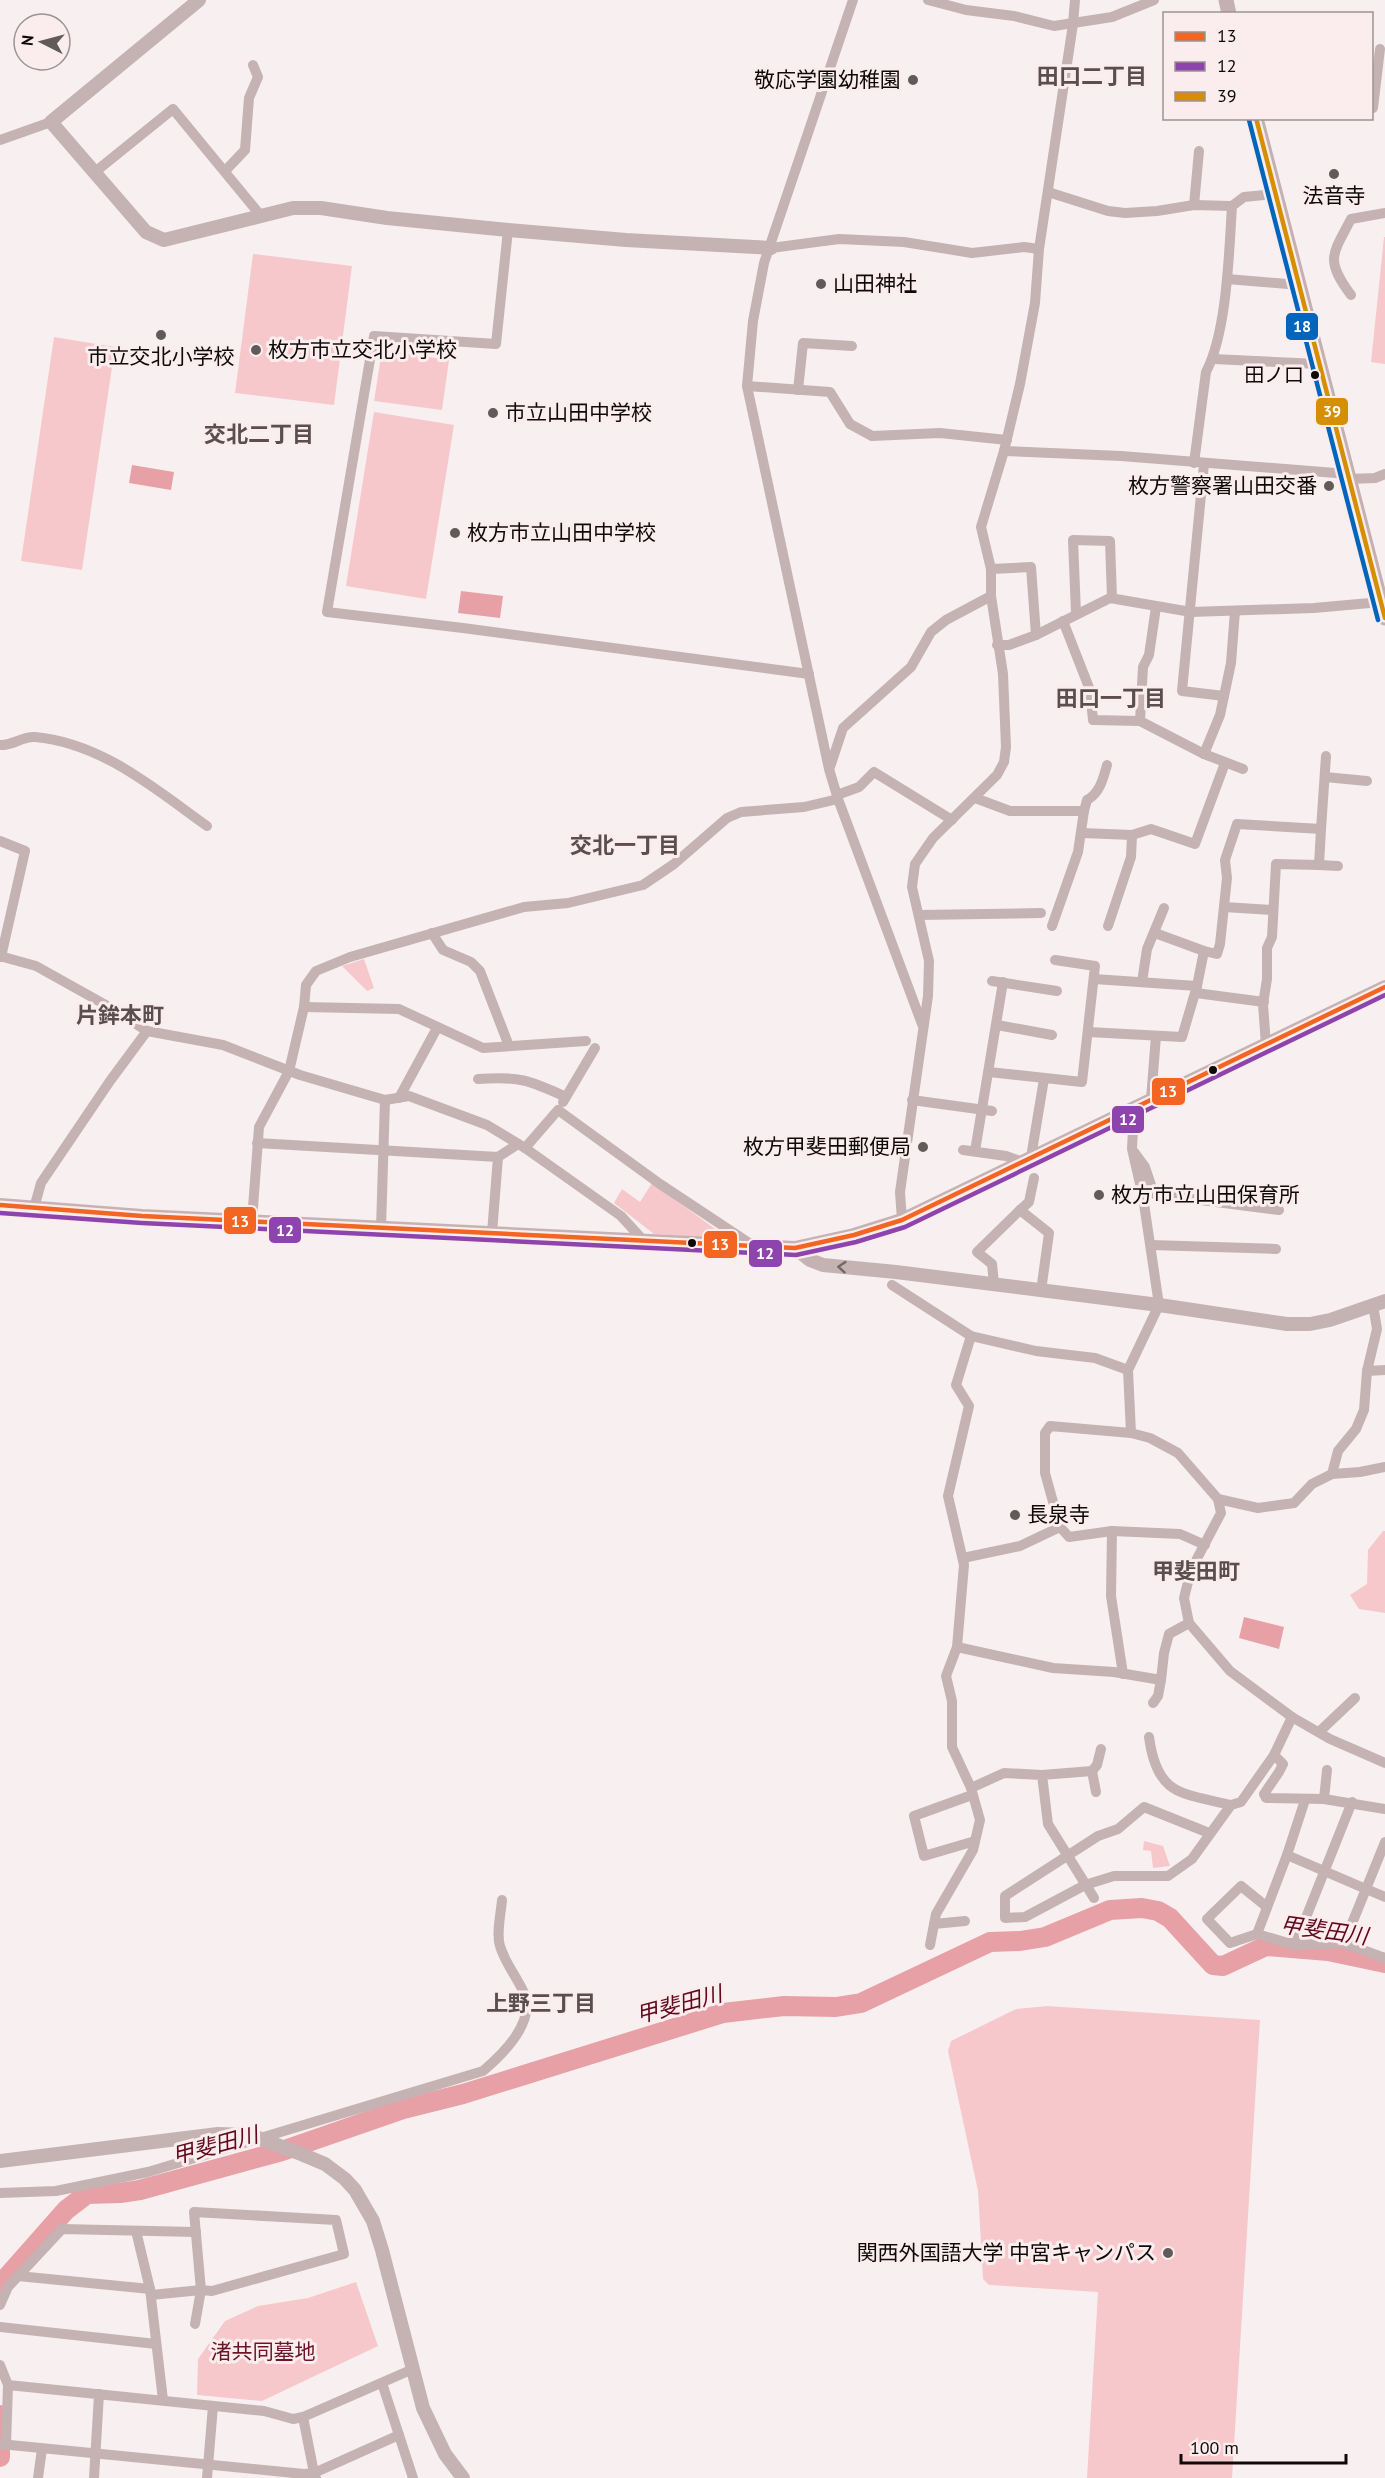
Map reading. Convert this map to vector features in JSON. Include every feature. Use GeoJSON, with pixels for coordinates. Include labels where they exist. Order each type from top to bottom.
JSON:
{"type":"FeatureCollection","features":[{"type":"Feature","properties":{"kind":"main road"},"geometry":{"type":"LineString","coordinates":[[1256,120],[1385,618]]}},
{"type":"Feature","properties":{"kind":"street"},"geometry":{"type":"LineString","coordinates":[[0,140],[51,122],[199,0]]}},
{"type":"Feature","properties":{"kind":"street"},"geometry":{"type":"LineString","coordinates":[[853,0],[771,248],[764,263],[753,321],[747,386],[829,769],[923,1024]]}},
{"type":"Feature","properties":{"kind":"street"},"geometry":{"type":"LineString","coordinates":[[928,0],[966,10],[1014,16],[1054,26],[1112,17],[1154,0]]}},
{"type":"Feature","properties":{"kind":"street"},"geometry":{"type":"LineString","coordinates":[[902,1220],[900,1192],[928,996],[929,961],[912,887],[915,864],[933,838],[997,775],[1005,754],[1003,674],[991,596],[991,569],[981,526],[1006,445],[1035,303],[1040,249],[1075,0]]}},
{"type":"Feature","properties":{"kind":"street"},"geometry":{"type":"LineString","coordinates":[[1373,100],[1379,49]]}},
{"type":"Feature","properties":{"kind":"street"},"geometry":{"type":"LineString","coordinates":[[225,171],[245,150],[249,98],[258,78],[252,65]]}},
{"type":"Feature","properties":{"kind":"street"},"geometry":{"type":"LineString","coordinates":[[95,172],[173,109],[261,216]]}},
{"type":"Feature","properties":{"kind":"street"},"geometry":{"type":"LineString","coordinates":[[51,122],[146,232],[164,240],[293,208],[321,208],[387,218],[626,240],[771,248],[839,239],[904,242],[972,253],[1024,247],[1040,249]]}},
{"type":"Feature","properties":{"kind":"street"},"geometry":{"type":"LineString","coordinates":[[1194,205],[1199,151]]}},
{"type":"Feature","properties":{"kind":"street"},"geometry":{"type":"LineString","coordinates":[[1048,192],[1108,211],[1125,213],[1158,211],[1194,205],[1233,206],[1244,197],[1275,194]]}},
{"type":"Feature","properties":{"kind":"street"},"geometry":{"type":"LineString","coordinates":[[1224,696],[1182,691],[1191,612],[1206,372],[1213,359],[1227,279],[1233,206]]}},
{"type":"Feature","properties":{"kind":"street"},"geometry":{"type":"LineString","coordinates":[[1351,295],[1337,276],[1333,263],[1335,250],[1351,219],[1385,213]]}},
{"type":"Feature","properties":{"kind":"street"},"geometry":{"type":"LineString","coordinates":[[508,230],[496,344],[374,336],[327,612],[464,627],[809,674]]}},
{"type":"Feature","properties":{"kind":"street"},"geometry":{"type":"LineString","coordinates":[[1227,279],[1299,285]]}},
{"type":"Feature","properties":{"kind":"street"},"geometry":{"type":"LineString","coordinates":[[798,390],[803,343],[852,346]]}},
{"type":"Feature","properties":{"kind":"street"},"geometry":{"type":"LineString","coordinates":[[1213,359],[1319,364]]}},
{"type":"Feature","properties":{"kind":"street"},"geometry":{"type":"LineString","coordinates":[[747,386],[830,392],[850,424],[872,436],[940,433],[1006,445],[1121,456],[1349,477],[1375,478],[1385,474]]}},
{"type":"Feature","properties":{"kind":"street"},"geometry":{"type":"LineString","coordinates":[[1076,613],[1073,540],[1110,541],[1112,598]]}},
{"type":"Feature","properties":{"kind":"street"},"geometry":{"type":"LineString","coordinates":[[991,569],[1031,567],[1036,635]]}},
{"type":"Feature","properties":{"kind":"street"},"geometry":{"type":"LineString","coordinates":[[829,769],[843,728],[911,667],[931,632],[946,620],[991,596]]}},
{"type":"Feature","properties":{"kind":"street"},"geometry":{"type":"LineString","coordinates":[[997,645],[1009,645],[1036,635],[1076,613],[1112,598],[1191,612],[1314,608],[1381,602]]}},
{"type":"Feature","properties":{"kind":"street"},"geometry":{"type":"LineString","coordinates":[[1140,721],[1143,667],[1149,655],[1156,607]]}},
{"type":"Feature","properties":{"kind":"street"},"geometry":{"type":"LineString","coordinates":[[1204,754],[1220,715],[1231,663],[1235,611]]}},
{"type":"Feature","properties":{"kind":"street"},"geometry":{"type":"LineString","coordinates":[[1063,621],[1090,690],[1094,709],[1093,720],[1140,721],[1204,754],[1243,769]]}},
{"type":"Feature","properties":{"kind":"street"},"geometry":{"type":"LineString","coordinates":[[0,745],[10,746],[20,739],[34,737],[76,746],[120,764],[207,826]]}},
{"type":"Feature","properties":{"kind":"street"},"geometry":{"type":"LineString","coordinates":[[1319,865],[1326,756]]}},
{"type":"Feature","properties":{"kind":"street"},"geometry":{"type":"LineString","coordinates":[[1082,833],[1132,836],[1151,829],[1195,844],[1225,763]]}},
{"type":"Feature","properties":{"kind":"street"},"geometry":{"type":"LineString","coordinates":[[1052,926],[1082,833],[1087,800],[1093,796],[1102,782],[1107,765]]}},
{"type":"Feature","properties":{"kind":"street"},"geometry":{"type":"LineString","coordinates":[[252,1221],[259,1127],[289,1071],[304,1007],[306,985],[316,971],[350,957],[524,907],[568,903],[643,885],[674,864],[727,818],[741,812],[813,806],[859,787],[874,772],[952,820]]}},
{"type":"Feature","properties":{"kind":"street"},"geometry":{"type":"LineString","coordinates":[[1325,777],[1367,781]]}},
{"type":"Feature","properties":{"kind":"street"},"geometry":{"type":"LineString","coordinates":[[975,798],[1010,811],[1084,811]]}},
{"type":"Feature","properties":{"kind":"street"},"geometry":{"type":"LineString","coordinates":[[1155,933],[1217,954],[1227,878],[1225,860],[1237,824],[1322,829]]}},
{"type":"Feature","properties":{"kind":"street"},"geometry":{"type":"LineString","coordinates":[[1108,926],[1118,883],[1131,857],[1132,836]]}},
{"type":"Feature","properties":{"kind":"street"},"geometry":{"type":"LineString","coordinates":[[0,841],[25,851],[1,957],[36,966],[147,1031],[223,1045],[289,1071],[386,1100],[409,1096],[487,1125],[522,1146],[621,1216],[643,1240]]}},
{"type":"Feature","properties":{"kind":"street"},"geometry":{"type":"LineString","coordinates":[[1266,1045],[1264,1002],[1267,948],[1272,937],[1276,864],[1338,866]]}},
{"type":"Feature","properties":{"kind":"street"},"geometry":{"type":"LineString","coordinates":[[1224,906],[1273,910]]}},
{"type":"Feature","properties":{"kind":"street"},"geometry":{"type":"LineString","coordinates":[[1142,982],[1147,949],[1164,908]]}},
{"type":"Feature","properties":{"kind":"street"},"geometry":{"type":"LineString","coordinates":[[919,915],[1041,913]]}},
{"type":"Feature","properties":{"kind":"street"},"geometry":{"type":"LineString","coordinates":[[432,933],[443,950],[471,962],[480,971],[509,1046]]}},
{"type":"Feature","properties":{"kind":"street"},"geometry":{"type":"LineString","coordinates":[[1088,1032],[1182,1037],[1204,951]]}},
{"type":"Feature","properties":{"kind":"street"},"geometry":{"type":"LineString","coordinates":[[989,1072],[1082,1082],[1095,966],[1055,960]]}},
{"type":"Feature","properties":{"kind":"street"},"geometry":{"type":"LineString","coordinates":[[1094,979],[1196,989],[1264,1002]]}},
{"type":"Feature","properties":{"kind":"street"},"geometry":{"type":"LineString","coordinates":[[975,1151],[988,1111],[989,1072],[997,1025],[998,981],[1057,991]]}},
{"type":"Feature","properties":{"kind":"street"},"geometry":{"type":"LineString","coordinates":[[0,1205],[381,1228],[795,1248],[855,1235],[902,1220],[1385,987]]}},
{"type":"Feature","properties":{"kind":"street"},"geometry":{"type":"LineString","coordinates":[[257,1143],[498,1157],[522,1146],[558,1110],[590,1044],[483,1048],[399,1009],[304,1007]]}},
{"type":"Feature","properties":{"kind":"street"},"geometry":{"type":"LineString","coordinates":[[997,1025],[1052,1035]]}},
{"type":"Feature","properties":{"kind":"street"},"geometry":{"type":"LineString","coordinates":[[399,1098],[437,1028]]}},
{"type":"Feature","properties":{"kind":"street"},"geometry":{"type":"LineString","coordinates":[[34,1208],[41,1183],[147,1031]]}},
{"type":"Feature","properties":{"kind":"street"},"geometry":{"type":"LineString","coordinates":[[1151,1099],[1156,1036]]}},
{"type":"Feature","properties":{"kind":"street"},"geometry":{"type":"LineString","coordinates":[[478,1079],[507,1077],[529,1080],[566,1097]]}},
{"type":"Feature","properties":{"kind":"street"},"geometry":{"type":"LineString","coordinates":[[1027,1159],[1044,1079]]}},
{"type":"Feature","properties":{"kind":"street"},"geometry":{"type":"LineString","coordinates":[[381,1228],[382,1150],[386,1100]]}},
{"type":"Feature","properties":{"kind":"street"},"geometry":{"type":"LineString","coordinates":[[912,1100],[988,1111]]}},
{"type":"Feature","properties":{"kind":"street"},"geometry":{"type":"LineString","coordinates":[[1131,1433],[1128,1370],[1159,1305],[1143,1197],[1132,1149],[1134,1108]]}},
{"type":"Feature","properties":{"kind":"street"},"geometry":{"type":"LineString","coordinates":[[558,1110],[660,1184],[752,1245]]}},
{"type":"Feature","properties":{"kind":"street"},"geometry":{"type":"LineString","coordinates":[[1132,1149],[1145,1167],[1154,1194],[1279,1210]]}},
{"type":"Feature","properties":{"kind":"street"},"geometry":{"type":"LineString","coordinates":[[963,1150],[1027,1159]]}},
{"type":"Feature","properties":{"kind":"street"},"geometry":{"type":"LineString","coordinates":[[492,1233],[498,1157]]}},
{"type":"Feature","properties":{"kind":"street"},"geometry":{"type":"LineString","coordinates":[[994,1284],[992,1264],[977,1252],[1029,1202],[1034,1178]]}},
{"type":"Feature","properties":{"kind":"street"},"geometry":{"type":"LineString","coordinates":[[1020,1210],[1049,1233],[1041,1291]]}},
{"type":"Feature","properties":{"kind":"street"},"geometry":{"type":"LineString","coordinates":[[1151,1245],[1276,1249]]}},
{"type":"Feature","properties":{"kind":"street"},"geometry":{"type":"LineString","coordinates":[[795,1248],[810,1260],[823,1265],[894,1278],[994,1284],[1287,1324],[1310,1324],[1330,1320],[1379,1303],[1377,1329],[1367,1371],[1364,1410],[1356,1430],[1338,1451],[1332,1474]]}},
{"type":"Feature","properties":{"kind":"street"},"geometry":{"type":"LineString","coordinates":[[894,1278],[971,1336],[1036,1351],[1095,1358],[1128,1370]]}},
{"type":"Feature","properties":{"kind":"street"},"geometry":{"type":"LineString","coordinates":[[930,1945],[936,1914],[973,1850],[980,1820],[972,1792],[951,1747],[952,1701],[946,1676],[957,1647],[964,1565],[948,1496],[969,1406],[956,1385],[971,1336]]}},
{"type":"Feature","properties":{"kind":"street"},"geometry":{"type":"LineString","coordinates":[[1367,1371],[1385,1370]]}},
{"type":"Feature","properties":{"kind":"street"},"geometry":{"type":"LineString","coordinates":[[1205,1545],[1180,1534],[1112,1531],[1069,1537],[1060,1527],[1045,1473],[1045,1433],[1050,1425],[1131,1433],[1150,1438],[1178,1453],[1218,1499],[1221,1512],[1205,1545],[1191,1570],[1184,1598],[1189,1623],[1230,1671],[1292,1717],[1385,1763]]}},
{"type":"Feature","properties":{"kind":"street"},"geometry":{"type":"LineString","coordinates":[[1218,1499],[1258,1508],[1294,1503],[1312,1484],[1332,1474],[1385,1467]]}},
{"type":"Feature","properties":{"kind":"street"},"geometry":{"type":"LineString","coordinates":[[963,1558],[1020,1546],[1060,1527]]}},
{"type":"Feature","properties":{"kind":"street"},"geometry":{"type":"LineString","coordinates":[[1112,1531],[1111,1596],[1123,1674]]}},
{"type":"Feature","properties":{"kind":"street"},"geometry":{"type":"LineString","coordinates":[[1153,1703],[1158,1696],[1169,1635],[1189,1623]]}},
{"type":"Feature","properties":{"kind":"street"},"geometry":{"type":"LineString","coordinates":[[957,1647],[1053,1668],[1161,1680]]}},
{"type":"Feature","properties":{"kind":"street"},"geometry":{"type":"LineString","coordinates":[[1319,1732],[1355,1698]]}},
{"type":"Feature","properties":{"kind":"street"},"geometry":{"type":"LineString","coordinates":[[1149,1737],[1158,1774],[1177,1791],[1231,1805],[1241,1802],[1274,1755],[1292,1717]]}},
{"type":"Feature","properties":{"kind":"street"},"geometry":{"type":"LineString","coordinates":[[1096,1792],[1092,1772],[1097,1765],[1101,1749]]}},
{"type":"Feature","properties":{"kind":"street"},"geometry":{"type":"LineString","coordinates":[[1274,1755],[1283,1764],[1264,1794],[1266,1798],[1324,1799],[1385,1809]]}},
{"type":"Feature","properties":{"kind":"street"},"geometry":{"type":"LineString","coordinates":[[1324,1799],[1327,1770]]}},
{"type":"Feature","properties":{"kind":"street"},"geometry":{"type":"LineString","coordinates":[[975,1841],[924,1856],[914,1816],[972,1792],[1004,1773],[1042,1775],[1092,1772]]}},
{"type":"Feature","properties":{"kind":"street"},"geometry":{"type":"LineString","coordinates":[[1042,1775],[1048,1824],[1094,1898]]}},
{"type":"Feature","properties":{"kind":"street"},"geometry":{"type":"LineString","coordinates":[[1257,1934],[1305,1800]]}},
{"type":"Feature","properties":{"kind":"street"},"geometry":{"type":"LineString","coordinates":[[1294,1945],[1352,1802]]}},
{"type":"Feature","properties":{"kind":"street"},"geometry":{"type":"LineString","coordinates":[[1209,1833],[1144,1807],[1118,1829],[1098,1836],[1005,1896],[1005,1922],[1025,1917],[1085,1885],[1114,1876],[1168,1876],[1192,1859],[1231,1805]]}},
{"type":"Feature","properties":{"kind":"street"},"geometry":{"type":"LineString","coordinates":[[1344,1943],[1385,1843]]}},
{"type":"Feature","properties":{"kind":"street"},"geometry":{"type":"LineString","coordinates":[[1287,1855],[1385,1897]]}},
{"type":"Feature","properties":{"kind":"street"},"geometry":{"type":"LineString","coordinates":[[1267,1907],[1241,1887],[1207,1919],[1230,1943],[1257,1934],[1294,1945],[1344,1943],[1385,1958]]}},
{"type":"Feature","properties":{"kind":"street"},"geometry":{"type":"LineString","coordinates":[[0,2193],[56,2191],[107,2182],[483,2071],[507,2050],[520,2029],[526,2011],[525,1995],[500,1945],[502,1899]]}},
{"type":"Feature","properties":{"kind":"street"},"geometry":{"type":"LineString","coordinates":[[934,1924],[965,1921]]}},
{"type":"Feature","properties":{"kind":"street"},"geometry":{"type":"LineString","coordinates":[[0,2161],[218,2133],[251,2135],[325,2164],[355,2190],[373,2221],[423,2408],[434,2434],[463,2478]]}},
{"type":"Feature","properties":{"kind":"street"},"geometry":{"type":"LineString","coordinates":[[18,2276],[150,2292],[201,2290],[212,2291],[344,2254],[336,2220],[194,2212],[201,2290],[195,2324]]}},
{"type":"Feature","properties":{"kind":"street"},"geometry":{"type":"LineString","coordinates":[[0,2305],[8,2287],[62,2229],[196,2232]]}},
{"type":"Feature","properties":{"kind":"street"},"geometry":{"type":"LineString","coordinates":[[136,2230],[150,2292],[163,2400]]}},
{"type":"Feature","properties":{"kind":"street"},"geometry":{"type":"LineString","coordinates":[[0,2327],[156,2344]]}},
{"type":"Feature","properties":{"kind":"street"},"geometry":{"type":"LineString","coordinates":[[0,2365],[8,2385],[3,2445],[315,2475],[399,2435]]}},
{"type":"Feature","properties":{"kind":"street"},"geometry":{"type":"LineString","coordinates":[[8,2385],[264,2411],[293,2419],[303,2417],[413,2369]]}},
{"type":"Feature","properties":{"kind":"street"},"geometry":{"type":"LineString","coordinates":[[382,2383],[413,2478]]}},
{"type":"Feature","properties":{"kind":"street"},"geometry":{"type":"LineString","coordinates":[[94,2478],[99,2394]]}},
{"type":"Feature","properties":{"kind":"street"},"geometry":{"type":"LineString","coordinates":[[207,2478],[213,2406]]}},
{"type":"Feature","properties":{"kind":"street"},"geometry":{"type":"LineString","coordinates":[[303,2417],[315,2475]]}},
{"type":"Feature","properties":{"kind":"street"},"geometry":{"type":"LineString","coordinates":[[38,2478],[42,2449]]}},
{"type":"Feature","properties":{"kind":"green space"},"geometry":{"type":"Polygon","coordinates":[[[1385,237],[1385,364],[1371,362],[1385,237]]]}},
{"type":"Feature","properties":{"kind":"green space"},"geometry":{"type":"Polygon","coordinates":[[[253,254],[352,266],[334,405],[235,393],[253,254]]]}},
{"type":"Feature","properties":{"kind":"green space"},"geometry":{"type":"Polygon","coordinates":[[[54,337],[115,347],[82,570],[21,561],[54,337]]]}},
{"type":"Feature","properties":{"kind":"green space"},"geometry":{"type":"Polygon","coordinates":[[[382,350],[449,360],[442,410],[374,401],[382,350]]]}},
{"type":"Feature","properties":{"kind":"green space"},"geometry":{"type":"Polygon","coordinates":[[[374,412],[454,425],[426,599],[346,586],[374,412]]]}},
{"type":"Feature","properties":{"kind":"green space"},"geometry":{"type":"Polygon","coordinates":[[[364,959],[374,988],[367,991],[342,966],[364,959]]]}},
{"type":"Feature","properties":{"kind":"green space"},"geometry":{"type":"Polygon","coordinates":[[[652,1183],[729,1239],[654,1234],[614,1203],[622,1189],[640,1202],[652,1183]]]}},
{"type":"Feature","properties":{"kind":"green space"},"geometry":{"type":"Polygon","coordinates":[[[1385,1531],[1385,1613],[1359,1609],[1350,1595],[1367,1584],[1368,1550],[1385,1531]]]}},
{"type":"Feature","properties":{"kind":"green space"},"geometry":{"type":"Polygon","coordinates":[[[1144,1841],[1163,1846],[1170,1866],[1153,1868],[1151,1851],[1143,1850],[1144,1841]]]}},
{"type":"Feature","properties":{"kind":"green space"},"geometry":{"type":"Polygon","coordinates":[[[1047,2006],[1260,2020],[1232,2478],[1087,2478],[1098,2292],[989,2285],[983,2279],[978,2191],[948,2051],[951,2041],[1016,2009],[1047,2006]]]}},
{"type":"Feature","properties":{"kind":"green space","name":"渚共同墓地"},"geometry":{"type":"Polygon","coordinates":[[[356,2282],[378,2346],[262,2401],[197,2395],[198,2359],[225,2321],[258,2306],[308,2298],[356,2282]]]}},
{"type":"Feature","properties":{"kind":"shaded area"},"geometry":{"type":"Polygon","coordinates":[[[132,465],[174,472],[171,490],[129,483],[132,465]]]}},
{"type":"Feature","properties":{"kind":"shaded area"},"geometry":{"type":"Polygon","coordinates":[[[461,591],[503,596],[500,618],[458,613],[461,591]]]}},
{"type":"Feature","properties":{"kind":"shaded area"},"geometry":{"type":"Polygon","coordinates":[[[1244,1617],[1284,1627],[1279,1649],[1239,1638],[1244,1617]]]}},
{"type":"Feature","properties":{"kind":"waterway","name":"甲斐田川"},"geometry":{"type":"LineString","coordinates":[[0,2285],[66,2210],[87,2194],[140,2190],[282,2151],[403,2109],[463,2094],[723,2013],[784,2006],[836,2007],[861,2003],[990,1942],[1045,1937],[1110,1910],[1142,1908],[1158,1911],[1170,1918],[1213,1965],[1223,1966],[1266,1946],[1328,1951],[1385,1963]]}},
{"type":"Feature","properties":{"kind":"waterway","name":"甲斐田川"},"geometry":{"type":"LineString","coordinates":[[0,2415],[0,2457]]}},
{"type":"Feature","properties":{"kind":"transit line","name":"18"},"geometry":{"type":"LineString","coordinates":[[1249,120],[1378,620]]}},
{"type":"Feature","properties":{"kind":"transit line","name":"39"},"geometry":{"type":"LineString","coordinates":[[1257,120],[1385,618]]}},
{"type":"Feature","properties":{"kind":"transit line","name":"13"},"geometry":{"type":"LineString","coordinates":[[0,1205],[142,1216],[795,1248],[854,1235],[902,1220],[1385,987]]}},
{"type":"Feature","properties":{"kind":"transit line","name":"12"},"geometry":{"type":"LineString","coordinates":[[0,1213],[142,1223],[796,1255],[856,1242],[905,1227],[1385,995]]}},
{"type":"Feature","properties":{"kind":"place","name":"敬応学園幼稚園"},"geometry":{"type":"Point","coordinates":[913,80]}},
{"type":"Feature","properties":{"kind":"place","name":"法音寺"},"geometry":{"type":"Point","coordinates":[1334,174]}},
{"type":"Feature","properties":{"kind":"place","name":"山田神社"},"geometry":{"type":"Point","coordinates":[821,284]}},
{"type":"Feature","properties":{"kind":"place","name":"市立交北小学校"},"geometry":{"type":"Point","coordinates":[161,335]}},
{"type":"Feature","properties":{"kind":"place","name":"枚方市立交北小学校"},"geometry":{"type":"Point","coordinates":[256,350]}},
{"type":"Feature","properties":{"kind":"place","name":"田ノ口"},"geometry":{"type":"Point","coordinates":[1315,375]}},
{"type":"Feature","properties":{"kind":"place","name":"市立山田中学校"},"geometry":{"type":"Point","coordinates":[493,413]}},
{"type":"Feature","properties":{"kind":"place","name":"枚方警察署山田交番"},"geometry":{"type":"Point","coordinates":[1329,486]}},
{"type":"Feature","properties":{"kind":"place","name":"枚方市立山田中学校"},"geometry":{"type":"Point","coordinates":[455,533]}},
{"type":"Feature","properties":{"kind":"place","name":"枚方甲斐田郵便局"},"geometry":{"type":"Point","coordinates":[923,1147]}},
{"type":"Feature","properties":{"kind":"place","name":"枚方市立山田保育所"},"geometry":{"type":"Point","coordinates":[1099,1195]}},
{"type":"Feature","properties":{"kind":"place","name":"長泉寺"},"geometry":{"type":"Point","coordinates":[1015,1515]}},
{"type":"Feature","properties":{"kind":"place","name":"関西外国語大学 中宮キャンパス"},"geometry":{"type":"Point","coordinates":[1168,2253]}},
{"type":"Feature","properties":{"kind":"district","name":"田口二丁目"},"geometry":{"type":"Point","coordinates":[1092,76]}},
{"type":"Feature","properties":{"kind":"district","name":"交北二丁目"},"geometry":{"type":"Point","coordinates":[259,434]}},
{"type":"Feature","properties":{"kind":"district","name":"田口一丁目"},"geometry":{"type":"Point","coordinates":[1111,698]}},
{"type":"Feature","properties":{"kind":"district","name":"交北一丁目"},"geometry":{"type":"Point","coordinates":[625,845]}},
{"type":"Feature","properties":{"kind":"district","name":"片鉾本町"},"geometry":{"type":"Point","coordinates":[120,1015]}},
{"type":"Feature","properties":{"kind":"district","name":"甲斐田町"},"geometry":{"type":"Point","coordinates":[1196,1571]}},
{"type":"Feature","properties":{"kind":"district","name":"上野三丁目"},"geometry":{"type":"Point","coordinates":[541,2003]}}]}
